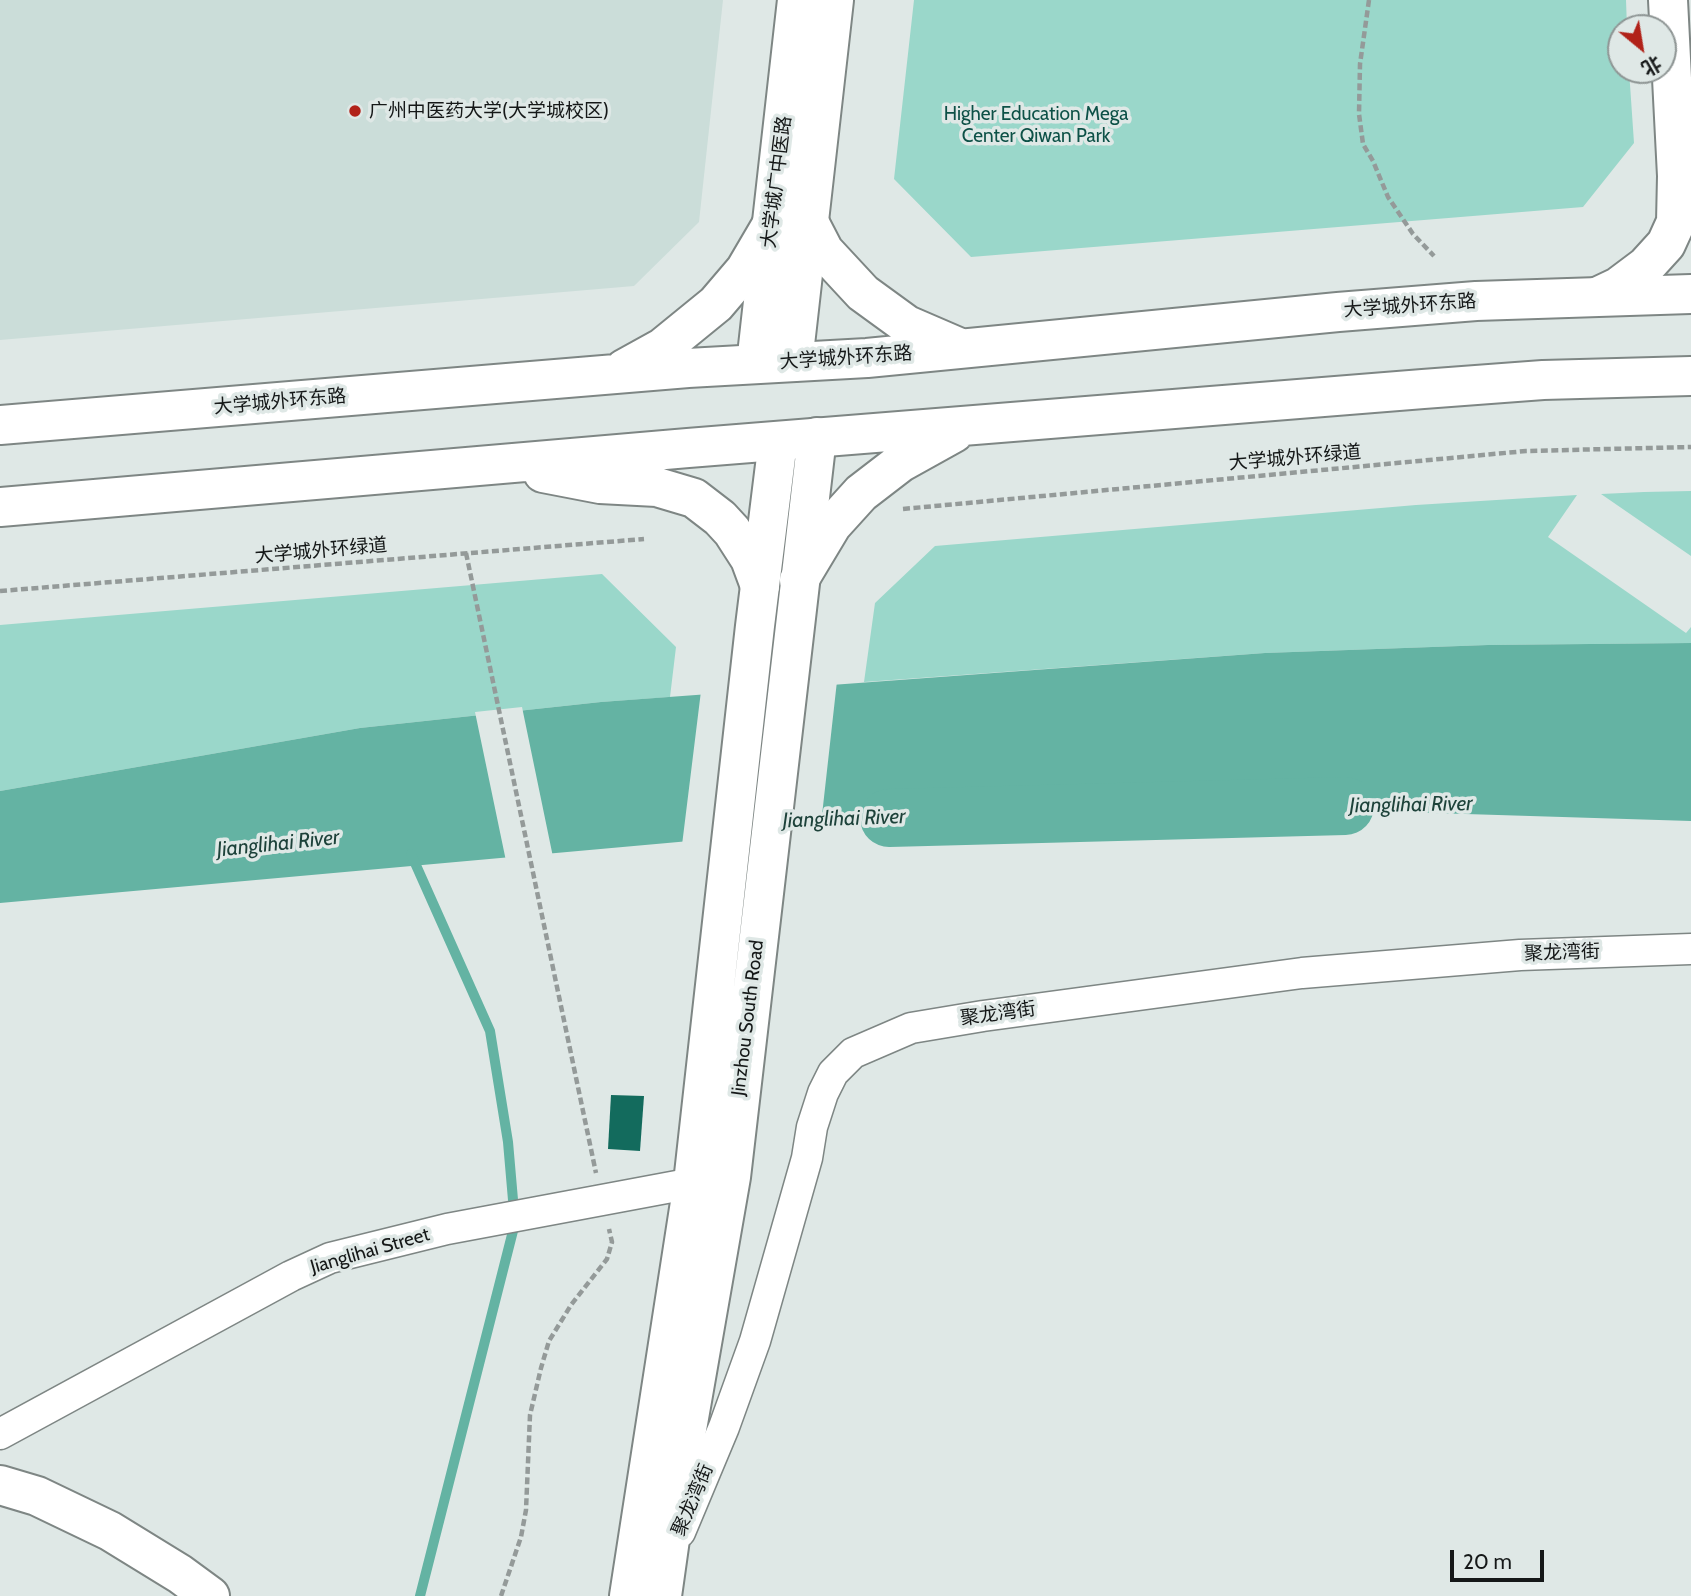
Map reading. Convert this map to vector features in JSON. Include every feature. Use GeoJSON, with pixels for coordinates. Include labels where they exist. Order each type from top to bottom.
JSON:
{"type":"FeatureCollection","features":[{"type":"Feature","properties":{"kind":"main road","name":"大学城广中医路"},"geometry":{"type":"LineString","coordinates":[[793,362],[790,223],[797,0]]}},
{"type":"Feature","properties":{"kind":"main road","name":"大学城广中医路"},"geometry":{"type":"LineString","coordinates":[[756,364],[790,223],[834,0]]}},
{"type":"Feature","properties":{"kind":"main road"},"geometry":{"type":"LineString","coordinates":[[1599,296],[1618,287],[1646,266],[1665,244],[1676,222],[1677,176],[1668,0]]}},
{"type":"Feature","properties":{"kind":"main road"},"geometry":{"type":"LineString","coordinates":[[608,375],[662,348],[716,304],[790,223],[824,251],[863,293],[907,325],[963,348]]}},
{"type":"Feature","properties":{"kind":"main road","name":"大学城外环东路"},"geometry":{"type":"LineString","coordinates":[[0,425],[608,375],[867,358],[1476,301],[1691,294]]}},
{"type":"Feature","properties":{"kind":"main road"},"geometry":{"type":"LineString","coordinates":[[0,507],[817,437],[1543,380],[1691,376]]}},
{"type":"Feature","properties":{"kind":"main road"},"geometry":{"type":"LineString","coordinates":[[799,580],[832,525],[861,493],[881,476],[918,452],[975,425]]}},
{"type":"Feature","properties":{"kind":"main road","name":"Jinzhou South Road"},"geometry":{"type":"LineString","coordinates":[[664,1578],[713,1268],[731,1177],[817,437]]}},
{"type":"Feature","properties":{"kind":"main road","name":"Jinzhou South Road"},"geometry":{"type":"LineString","coordinates":[[629,1596],[694,1183],[702,1089],[778,441]]}},
{"type":"Feature","properties":{"kind":"main road"},"geometry":{"type":"LineString","coordinates":[[504,464],[577,480],[670,489],[694,498],[707,506],[732,531],[750,559],[760,586]]}},
{"type":"Feature","properties":{"kind":"main road"},"geometry":{"type":"LineString","coordinates":[[0,1485],[37,1496],[110,1531],[210,1596]]}},
{"type":"Feature","properties":{"kind":"street","name":"聚龙湾街"},"geometry":{"type":"LineString","coordinates":[[664,1578],[755,1341],[823,1093],[833,1073],[853,1053],[911,1028],[1302,973],[1520,955],[1691,949]]}},
{"type":"Feature","properties":{"kind":"street","name":"Jianglihai Street"},"geometry":{"type":"LineString","coordinates":[[0,1434],[311,1266],[447,1229],[694,1183]]}},
{"type":"Feature","properties":{"kind":"path"},"geometry":{"type":"LineString","coordinates":[[1369,0],[1360,64],[1359,114],[1363,144],[1388,197],[1413,234],[1434,256]]}},
{"type":"Feature","properties":{"kind":"path","name":"大学城外环绿道"},"geometry":{"type":"LineString","coordinates":[[903,509],[1526,451],[1691,447]]}},
{"type":"Feature","properties":{"kind":"path","name":"大学城外环绿道"},"geometry":{"type":"LineString","coordinates":[[0,591],[645,539]]}},
{"type":"Feature","properties":{"kind":"path"},"geometry":{"type":"LineString","coordinates":[[466,554],[612,1242],[607,1259],[571,1305],[549,1341],[530,1415],[526,1510],[521,1537],[501,1596]]}},
{"type":"Feature","properties":{"kind":"shaded area","name":"广州中医药大学(大学城校区)"},"geometry":{"type":"Polygon","coordinates":[[[0,0],[723,0],[699,222],[634,286],[0,340],[0,0]]]}},
{"type":"Feature","properties":{"kind":"green space","name":"Higher Education Mega Center Qiwan Park"},"geometry":{"type":"Polygon","coordinates":[[[914,0],[1626,0],[1626,14],[1607,14],[1607,84],[1630,84],[1634,143],[1583,207],[971,257],[894,179],[914,0]]]}},
{"type":"Feature","properties":{"kind":"green space"},"geometry":{"type":"Polygon","coordinates":[[[1691,491],[1691,556],[1601,494],[1644,492],[1691,491]]]}},
{"type":"Feature","properties":{"kind":"green space"},"geometry":{"type":"Polygon","coordinates":[[[1577,495],[1548,537],[1686,633],[1691,627],[1691,643],[1488,645],[1265,653],[864,682],[875,603],[935,546],[1416,505],[1577,495]]]}},
{"type":"Feature","properties":{"kind":"green space"},"geometry":{"type":"Polygon","coordinates":[[[602,574],[676,647],[670,697],[360,728],[0,791],[0,625],[602,574]]]}},
{"type":"Feature","properties":{"kind":"water"},"geometry":{"type":"Polygon","coordinates":[[[1691,643],[1691,821],[1112,803],[0,903],[0,791],[360,728],[601,702],[1265,653],[1488,645],[1691,643]]]}},
{"type":"Feature","properties":{"kind":"pier"},"geometry":{"type":"Polygon","coordinates":[[[837,681],[820,833],[682,845],[701,691],[837,681]]]}},
{"type":"Feature","properties":{"kind":"pier"},"geometry":{"type":"Polygon","coordinates":[[[522,707],[553,857],[506,861],[475,712],[522,707]]]}},
{"type":"Feature","properties":{"kind":"building"},"geometry":{"type":"Polygon","coordinates":[[[611,1095],[644,1096],[640,1151],[608,1149],[611,1095]]]}},
{"type":"Feature","properties":{"kind":"waterway","name":"Jianglihai River"},"geometry":{"type":"LineString","coordinates":[[889,818],[1345,806]]}},
{"type":"Feature","properties":{"kind":"waterway"},"geometry":{"type":"LineString","coordinates":[[411,854],[490,1031],[508,1142],[515,1223],[420,1596]]}},
{"type":"Feature","properties":{"kind":"place","name":"广州中医药大学(大学城校区)"},"geometry":{"type":"Point","coordinates":[355,111]}}]}
